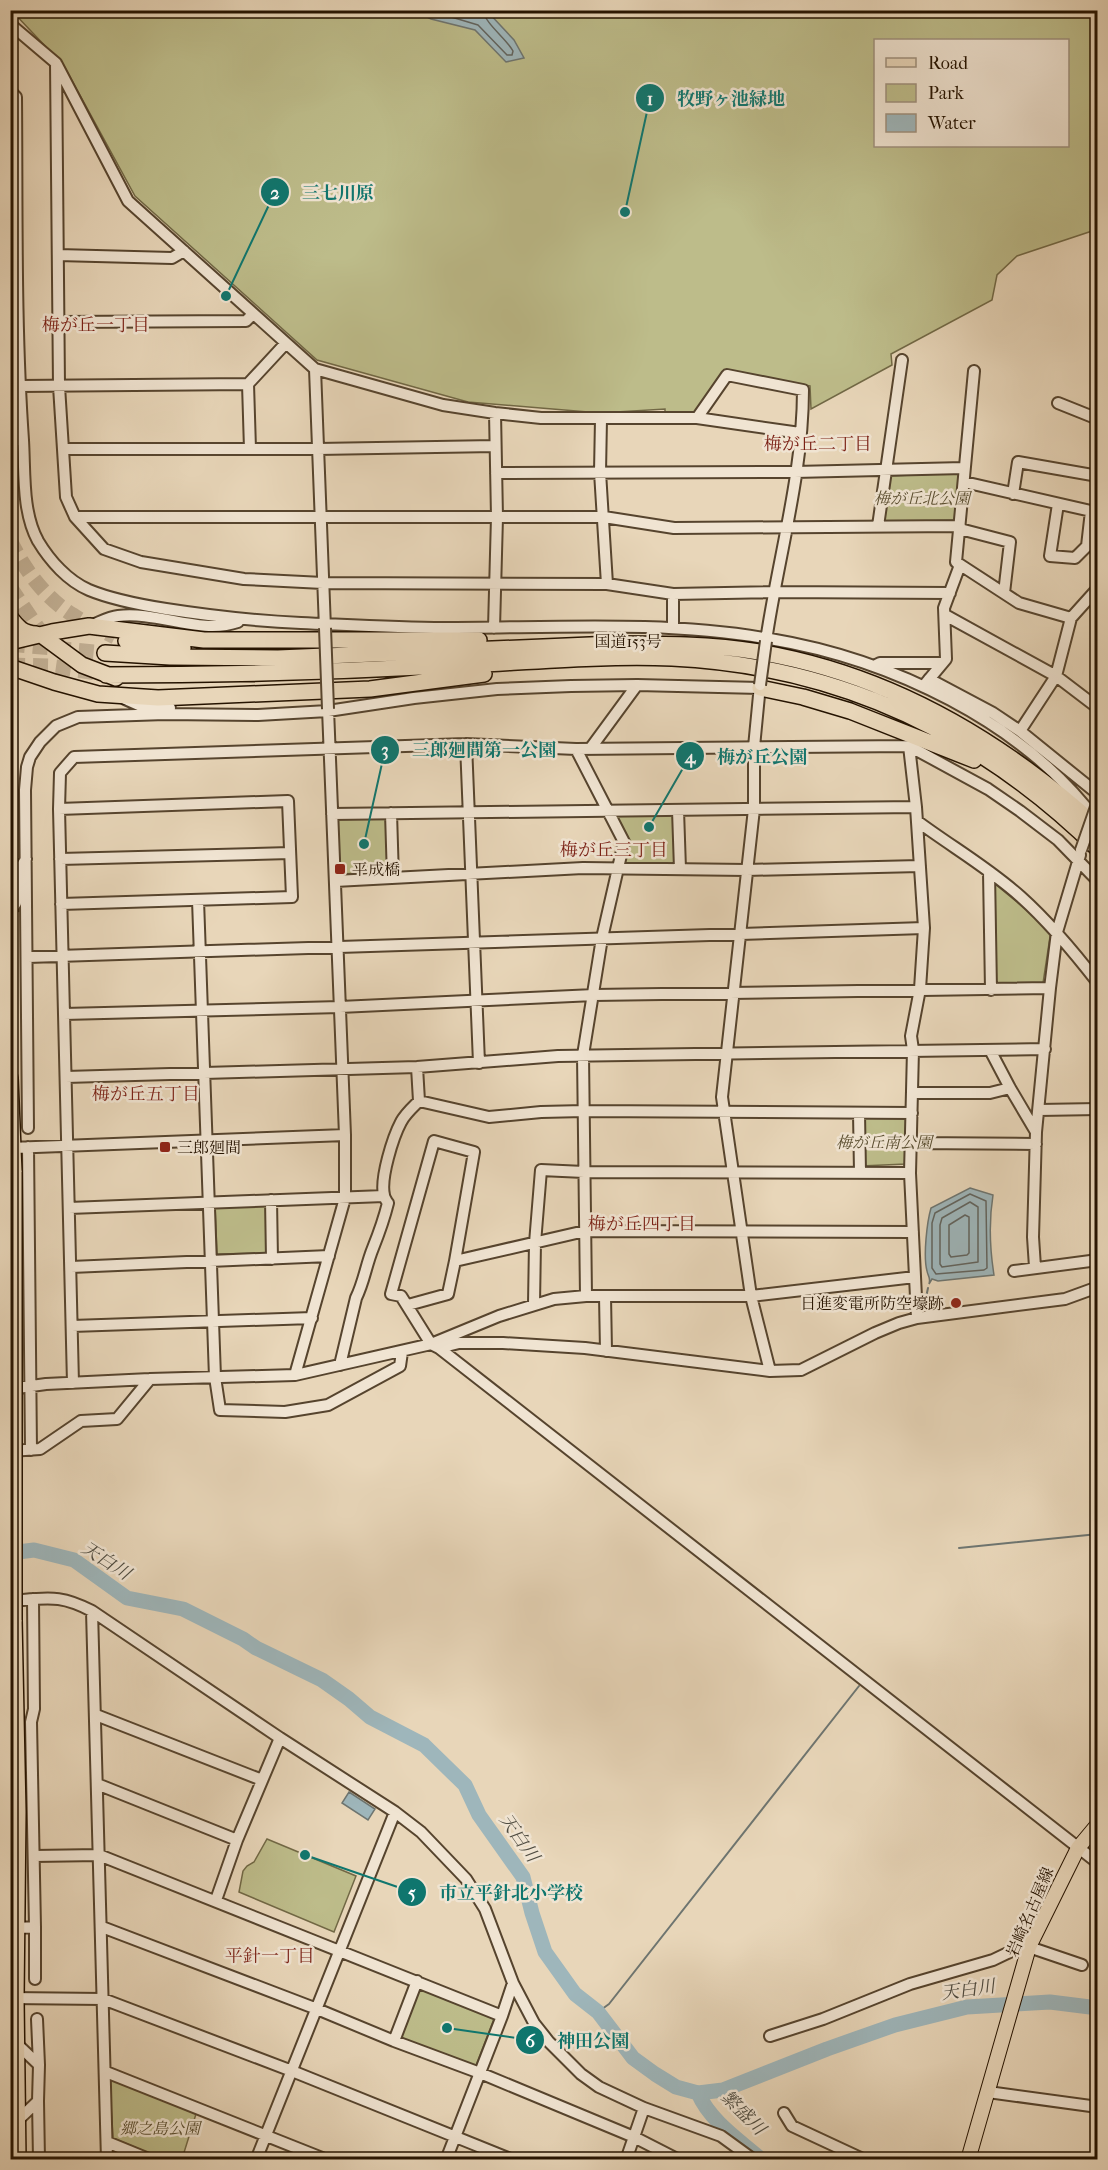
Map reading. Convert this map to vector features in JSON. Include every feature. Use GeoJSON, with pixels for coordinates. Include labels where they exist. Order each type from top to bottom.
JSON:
{"type":"FeatureCollection","features":[{"type":"Feature","properties":{"kind":"highway"},"geometry":{"type":"LineString","coordinates":[[10,617],[19,629],[41,636],[82,665],[106,675],[146,685],[463,676]]}},
{"type":"Feature","properties":{"kind":"highway"},"geometry":{"type":"LineString","coordinates":[[10,642],[89,626],[204,640],[525,640],[565,645]]}},
{"type":"Feature","properties":{"kind":"highway"},"geometry":{"type":"LineString","coordinates":[[115,637],[148,644],[215,651],[382,649],[413,653]]}},
{"type":"Feature","properties":{"kind":"highway","name":"国道153号"},"geometry":{"type":"LineString","coordinates":[[105,653],[170,657],[278,658],[565,645],[665,644],[757,652],[796,659],[850,675],[919,703],[969,730],[1047,783],[1098,828]]}},
{"type":"Feature","properties":{"kind":"highway","name":"国道153号"},"geometry":{"type":"LineString","coordinates":[[106,675],[240,675],[606,657],[674,658],[765,668],[814,680],[873,699],[919,719],[1008,772],[1098,849]]}},
{"type":"Feature","properties":{"kind":"highway"},"geometry":{"type":"LineString","coordinates":[[10,669],[84,690],[120,696],[158,698],[370,689],[531,669],[570,660]]}},
{"type":"Feature","properties":{"kind":"highway"},"geometry":{"type":"LineString","coordinates":[[760,686],[850,711],[1008,772]]}},
{"type":"Feature","properties":{"kind":"highway"},"geometry":{"type":"LineString","coordinates":[[10,1078],[17,1148],[14,1172],[14,1620],[18,1812],[17,1928],[13,1998],[17,2044],[18,2160]]}},
{"type":"Feature","properties":{"kind":"main road","name":"岩崎名古屋線"},"geometry":{"type":"LineString","coordinates":[[968,2160],[1029,1947],[1078,1848],[1098,1824]]}},
{"type":"Feature","properties":{"kind":"street"},"geometry":{"type":"LineString","coordinates":[[10,24],[56,63],[128,201],[315,369],[443,405],[495,413],[541,418],[697,418],[800,433]]}},
{"type":"Feature","properties":{"kind":"street"},"geometry":{"type":"LineString","coordinates":[[56,63],[59,386],[66,497],[75,517],[104,549],[141,562],[244,579],[323,583],[607,584],[673,594],[950,592]]}},
{"type":"Feature","properties":{"kind":"street"},"geometry":{"type":"LineString","coordinates":[[10,91],[16,98],[20,408],[27,505],[37,539],[51,559],[71,580],[99,594],[142,605],[242,620],[324,626],[440,628],[672,627],[766,640],[874,666],[926,682],[993,713],[1020,731],[1097,799],[1057,932],[1036,1132],[1033,1237],[1035,1267]]}},
{"type":"Feature","properties":{"kind":"street"},"geometry":{"type":"LineString","coordinates":[[58,255],[172,258],[184,251]]}},
{"type":"Feature","properties":{"kind":"street"},"geometry":{"type":"LineString","coordinates":[[58,322],[246,321],[253,314]]}},
{"type":"Feature","properties":{"kind":"street"},"geometry":{"type":"LineString","coordinates":[[250,448],[248,384],[286,343]]}},
{"type":"Feature","properties":{"kind":"street"},"geometry":{"type":"LineString","coordinates":[[878,526],[902,360]]}},
{"type":"Feature","properties":{"kind":"street"},"geometry":{"type":"LineString","coordinates":[[295,1375],[345,1198],[345,1135],[315,369]]}},
{"type":"Feature","properties":{"kind":"street"},"geometry":{"type":"LineString","coordinates":[[974,371],[956,562],[1018,603],[1071,618]]}},
{"type":"Feature","properties":{"kind":"street"},"geometry":{"type":"LineString","coordinates":[[697,418],[727,375],[803,390],[803,414],[787,528],[774,592],[760,686],[754,747],[754,809],[722,1097],[752,1296],[770,1371]]}},
{"type":"Feature","properties":{"kind":"street"},"geometry":{"type":"LineString","coordinates":[[20,387],[248,384]]}},
{"type":"Feature","properties":{"kind":"street"},"geometry":{"type":"LineString","coordinates":[[1058,403],[1098,419]]}},
{"type":"Feature","properties":{"kind":"street"},"geometry":{"type":"LineString","coordinates":[[10,449],[14,442],[14,416],[20,408]]}},
{"type":"Feature","properties":{"kind":"street"},"geometry":{"type":"LineString","coordinates":[[494,628],[497,517],[495,413]]}},
{"type":"Feature","properties":{"kind":"street"},"geometry":{"type":"LineString","coordinates":[[601,419],[600,472],[607,584]]}},
{"type":"Feature","properties":{"kind":"street"},"geometry":{"type":"LineString","coordinates":[[63,449],[495,446]]}},
{"type":"Feature","properties":{"kind":"street"},"geometry":{"type":"LineString","coordinates":[[1013,494],[1018,462],[1098,476]]}},
{"type":"Feature","properties":{"kind":"street"},"geometry":{"type":"LineString","coordinates":[[496,473],[795,472],[964,468]]}},
{"type":"Feature","properties":{"kind":"street"},"geometry":{"type":"LineString","coordinates":[[964,482],[1091,511],[1087,546],[1075,558],[1050,556],[1058,504]]}},
{"type":"Feature","properties":{"kind":"street"},"geometry":{"type":"LineString","coordinates":[[75,517],[604,517],[674,528],[960,527],[1010,542],[1004,593]]}},
{"type":"Feature","properties":{"kind":"street"},"geometry":{"type":"LineString","coordinates":[[926,682],[946,659],[944,608],[960,565]]}},
{"type":"Feature","properties":{"kind":"street"},"geometry":{"type":"LineString","coordinates":[[1020,731],[1056,676],[1071,618],[1097,590]]}},
{"type":"Feature","properties":{"kind":"street"},"geometry":{"type":"LineString","coordinates":[[672,627],[673,594]]}},
{"type":"Feature","properties":{"kind":"street"},"geometry":{"type":"LineString","coordinates":[[945,615],[1056,676],[1098,708]]}},
{"type":"Feature","properties":{"kind":"street"},"geometry":{"type":"LineString","coordinates":[[89,626],[118,616],[147,617],[223,627],[242,620]]}},
{"type":"Feature","properties":{"kind":"street"},"geometry":{"type":"LineString","coordinates":[[874,666],[880,663],[941,663]]}},
{"type":"Feature","properties":{"kind":"street"},"geometry":{"type":"LineString","coordinates":[[926,682],[1011,737],[1054,772],[1098,822]]}},
{"type":"Feature","properties":{"kind":"street"},"geometry":{"type":"LineString","coordinates":[[28,1128],[24,790],[30,757],[40,742],[56,726],[78,717],[328,710],[497,689],[637,685],[760,686]]}},
{"type":"Feature","properties":{"kind":"street"},"geometry":{"type":"LineString","coordinates":[[590,749],[637,685]]}},
{"type":"Feature","properties":{"kind":"street"},"geometry":{"type":"LineString","coordinates":[[120,696],[143,707],[197,708],[211,715]]}},
{"type":"Feature","properties":{"kind":"street"},"geometry":{"type":"LineString","coordinates":[[466,744],[479,1063]]}},
{"type":"Feature","properties":{"kind":"street"},"geometry":{"type":"LineString","coordinates":[[74,1383],[59,809],[60,773],[74,757],[466,744],[576,749],[909,747],[988,789],[1080,855],[1098,881]]}},
{"type":"Feature","properties":{"kind":"street"},"geometry":{"type":"LineString","coordinates":[[909,747],[916,807],[924,928],[920,989],[911,1036],[913,1050],[910,1173],[917,1318]]}},
{"type":"Feature","properties":{"kind":"street"},"geometry":{"type":"LineString","coordinates":[[576,749],[624,842],[602,938],[583,1055],[586,1296]]}},
{"type":"Feature","properties":{"kind":"street"},"geometry":{"type":"LineString","coordinates":[[59,809],[288,801],[292,897],[61,904]]}},
{"type":"Feature","properties":{"kind":"street"},"geometry":{"type":"LineString","coordinates":[[332,814],[916,807]]}},
{"type":"Feature","properties":{"kind":"street"},"geometry":{"type":"LineString","coordinates":[[678,810],[680,869]]}},
{"type":"Feature","properties":{"kind":"street"},"geometry":{"type":"LineString","coordinates":[[392,813],[393,878]]}},
{"type":"Feature","properties":{"kind":"street"},"geometry":{"type":"LineString","coordinates":[[917,821],[1020,896],[1057,932],[1098,983]]}},
{"type":"Feature","properties":{"kind":"street"},"geometry":{"type":"LineString","coordinates":[[60,859],[290,853]]}},
{"type":"Feature","properties":{"kind":"street"},"geometry":{"type":"LineString","coordinates":[[10,912],[16,903],[16,874],[26,859]]}},
{"type":"Feature","properties":{"kind":"street"},"geometry":{"type":"LineString","coordinates":[[335,881],[618,868],[747,870],[920,866]]}},
{"type":"Feature","properties":{"kind":"street"},"geometry":{"type":"LineString","coordinates":[[989,872],[991,990]]}},
{"type":"Feature","properties":{"kind":"street"},"geometry":{"type":"LineString","coordinates":[[198,900],[214,1377],[220,1410],[285,1412],[328,1405],[400,1366],[402,1352]]}},
{"type":"Feature","properties":{"kind":"street"},"geometry":{"type":"LineString","coordinates":[[27,957],[924,928]]}},
{"type":"Feature","properties":{"kind":"street"},"geometry":{"type":"LineString","coordinates":[[64,1014],[340,1007],[594,995],[1050,988]]}},
{"type":"Feature","properties":{"kind":"street"},"geometry":{"type":"LineString","coordinates":[[66,1077],[417,1067],[583,1055],[1045,1049]]}},
{"type":"Feature","properties":{"kind":"street"},"geometry":{"type":"LineString","coordinates":[[990,1050],[1036,1132]]}},
{"type":"Feature","properties":{"kind":"street"},"geometry":{"type":"LineString","coordinates":[[340,1365],[356,1298],[388,1203],[384,1196],[384,1176],[399,1125],[419,1101],[417,1067]]}},
{"type":"Feature","properties":{"kind":"street"},"geometry":{"type":"LineString","coordinates":[[912,1093],[990,1093],[1010,1088]]}},
{"type":"Feature","properties":{"kind":"street"},"geometry":{"type":"LineString","coordinates":[[419,1101],[489,1117],[584,1111],[912,1113]]}},
{"type":"Feature","properties":{"kind":"street"},"geometry":{"type":"LineString","coordinates":[[1039,1110],[1098,1109]]}},
{"type":"Feature","properties":{"kind":"street"},"geometry":{"type":"LineString","coordinates":[[859,1113],[860,1172]]}},
{"type":"Feature","properties":{"kind":"street"},"geometry":{"type":"LineString","coordinates":[[31,1450],[17,1148],[345,1135]]}},
{"type":"Feature","properties":{"kind":"street"},"geometry":{"type":"LineString","coordinates":[[408,1305],[448,1294],[474,1152],[434,1141],[391,1294],[401,1296],[435,1346],[1098,1863]]}},
{"type":"Feature","properties":{"kind":"street"},"geometry":{"type":"LineString","coordinates":[[911,1143],[1036,1144]]}},
{"type":"Feature","properties":{"kind":"street"},"geometry":{"type":"LineString","coordinates":[[534,1304],[535,1243],[541,1170],[910,1173]]}},
{"type":"Feature","properties":{"kind":"street"},"geometry":{"type":"LineString","coordinates":[[69,1208],[384,1196]]}},
{"type":"Feature","properties":{"kind":"street"},"geometry":{"type":"LineString","coordinates":[[271,1200],[272,1259]]}},
{"type":"Feature","properties":{"kind":"street"},"geometry":{"type":"LineString","coordinates":[[455,1261],[585,1231],[913,1232]]}},
{"type":"Feature","properties":{"kind":"street"},"geometry":{"type":"LineString","coordinates":[[1014,1271],[1097,1260],[1098,1245]]}},
{"type":"Feature","properties":{"kind":"street"},"geometry":{"type":"LineString","coordinates":[[71,1267],[329,1256]]}},
{"type":"Feature","properties":{"kind":"street"},"geometry":{"type":"LineString","coordinates":[[435,1346],[534,1304],[586,1296],[752,1296],[915,1277]]}},
{"type":"Feature","properties":{"kind":"street"},"geometry":{"type":"LineString","coordinates":[[10,1389],[150,1379],[295,1375],[402,1352],[459,1343],[503,1343],[606,1351],[770,1371],[801,1370],[899,1323],[917,1318],[1065,1299],[1098,1287]]}},
{"type":"Feature","properties":{"kind":"street"},"geometry":{"type":"LineString","coordinates":[[605,1296],[606,1351]]}},
{"type":"Feature","properties":{"kind":"street"},"geometry":{"type":"LineString","coordinates":[[72,1326],[312,1318]]}},
{"type":"Feature","properties":{"kind":"street"},"geometry":{"type":"LineString","coordinates":[[10,1451],[40,1449],[81,1421],[117,1419],[150,1379]]}},
{"type":"Feature","properties":{"kind":"street"},"geometry":{"type":"LineString","coordinates":[[35,1979],[31,1722],[34,1709],[28,1599],[48,1597],[71,1600],[92,1611],[280,1738],[395,1812],[421,1832],[466,1879],[485,1909],[513,1983],[534,2023],[565,2059],[599,2087],[644,2108],[720,2136],[754,2160]]}},
{"type":"Feature","properties":{"kind":"street"},"geometry":{"type":"LineString","coordinates":[[92,1611],[107,2160]]}},
{"type":"Feature","properties":{"kind":"street"},"geometry":{"type":"LineString","coordinates":[[96,1715],[262,1780]]}},
{"type":"Feature","properties":{"kind":"street"},"geometry":{"type":"LineString","coordinates":[[216,1900],[237,1840],[280,1738]]}},
{"type":"Feature","properties":{"kind":"street"},"geometry":{"type":"LineString","coordinates":[[97,1784],[237,1840]]}},
{"type":"Feature","properties":{"kind":"street"},"geometry":{"type":"LineString","coordinates":[[256,2160],[395,1812]]}},
{"type":"Feature","properties":{"kind":"street"},"geometry":{"type":"LineString","coordinates":[[34,1856],[99,1855],[502,2016]]}},
{"type":"Feature","properties":{"kind":"street"},"geometry":{"type":"LineString","coordinates":[[17,1928],[35,1927]]}},
{"type":"Feature","properties":{"kind":"street"},"geometry":{"type":"LineString","coordinates":[[102,1927],[480,2073],[634,2137],[679,2160]]}},
{"type":"Feature","properties":{"kind":"street"},"geometry":{"type":"LineString","coordinates":[[770,2036],[823,2019],[910,1984],[993,1960],[1016,1949],[1029,1947],[1082,1965]]}},
{"type":"Feature","properties":{"kind":"street"},"geometry":{"type":"LineString","coordinates":[[394,2041],[417,1982]]}},
{"type":"Feature","properties":{"kind":"street"},"geometry":{"type":"LineString","coordinates":[[446,2160],[513,1983]]}},
{"type":"Feature","properties":{"kind":"street"},"geometry":{"type":"LineString","coordinates":[[13,1998],[104,1999],[513,2160]]}},
{"type":"Feature","properties":{"kind":"street"},"geometry":{"type":"LineString","coordinates":[[37,2019],[39,2160]]}},
{"type":"Feature","properties":{"kind":"street"},"geometry":{"type":"LineString","coordinates":[[17,2044],[39,2065]]}},
{"type":"Feature","properties":{"kind":"street"},"geometry":{"type":"LineString","coordinates":[[106,2072],[327,2160]]}},
{"type":"Feature","properties":{"kind":"street"},"geometry":{"type":"LineString","coordinates":[[988,2092],[1098,2107]]}},
{"type":"Feature","properties":{"kind":"street"},"geometry":{"type":"LineString","coordinates":[[18,2120],[38,2101]]}},
{"type":"Feature","properties":{"kind":"street"},"geometry":{"type":"LineString","coordinates":[[626,2160],[644,2108]]}},
{"type":"Feature","properties":{"kind":"street"},"geometry":{"type":"LineString","coordinates":[[784,2114],[792,2126],[865,2160]]}},
{"type":"Feature","properties":{"kind":"street"},"geometry":{"type":"LineString","coordinates":[[107,2142],[151,2160]]}},
{"type":"Feature","properties":{"kind":"green space"},"geometry":{"type":"Polygon","coordinates":[[[12,11],[1097,11],[1097,227],[1092,231],[1017,256],[997,275],[992,300],[891,354],[892,365],[811,409],[810,386],[726,373],[695,413],[665,415],[665,409],[600,413],[468,402],[317,360],[135,196],[64,66],[12,11]]]}},
{"type":"Feature","properties":{"kind":"green space","name":"梅が丘北公園"},"geometry":{"type":"Polygon","coordinates":[[[959,473],[956,520],[883,522],[889,476],[959,473]]]}},
{"type":"Feature","properties":{"kind":"green space"},"geometry":{"type":"Polygon","coordinates":[[[614,811],[676,811],[678,867],[625,865],[614,811]]]}},
{"type":"Feature","properties":{"kind":"green space"},"geometry":{"type":"Polygon","coordinates":[[[389,815],[391,872],[338,874],[336,816],[389,815]]]}},
{"type":"Feature","properties":{"kind":"green space"},"geometry":{"type":"Polygon","coordinates":[[[995,884],[1051,930],[1043,983],[996,983],[995,884]]]}},
{"type":"Feature","properties":{"kind":"green space","name":"梅が丘南公園"},"geometry":{"type":"Polygon","coordinates":[[[866,1116],[906,1117],[909,1120],[906,1164],[861,1166],[861,1119],[866,1116]]]}},
{"type":"Feature","properties":{"kind":"green space"},"geometry":{"type":"Polygon","coordinates":[[[268,1203],[270,1253],[217,1254],[215,1205],[268,1203]]]}},
{"type":"Feature","properties":{"kind":"green space"},"geometry":{"type":"Polygon","coordinates":[[[267,1839],[356,1876],[334,1932],[239,1892],[243,1871],[254,1862],[267,1839]]]}},
{"type":"Feature","properties":{"kind":"green space"},"geometry":{"type":"Polygon","coordinates":[[[419,1987],[494,2019],[475,2068],[399,2038],[419,1987]]]}},
{"type":"Feature","properties":{"kind":"green space","name":"郷之島公園"},"geometry":{"type":"Polygon","coordinates":[[[109,2076],[196,2114],[182,2159],[163,2159],[113,2138],[109,2076]]]}},
{"type":"Feature","properties":{"kind":"water"},"geometry":{"type":"Polygon","coordinates":[[[415,11],[487,11],[514,40],[524,58],[506,62],[475,30],[431,19],[415,11]]]}},
{"type":"Feature","properties":{"kind":"water"},"geometry":{"type":"Polygon","coordinates":[[[970,1188],[993,1195],[990,1235],[994,1275],[938,1281],[932,1279],[929,1284],[925,1248],[931,1208],[970,1188]]]}},
{"type":"Feature","properties":{"kind":"water"},"geometry":{"type":"Polygon","coordinates":[[[349,1792],[375,1809],[368,1820],[342,1803],[349,1792]]]}},
{"type":"Feature","properties":{"kind":"waterway"},"geometry":{"type":"LineString","coordinates":[[924,1307],[928,1288]]}},
{"type":"Feature","properties":{"kind":"waterway"},"geometry":{"type":"LineString","coordinates":[[959,1548],[1098,1534]]}},
{"type":"Feature","properties":{"kind":"waterway","name":"天白川"},"geometry":{"type":"LineString","coordinates":[[10,1553],[34,1550],[74,1560],[127,1598],[183,1609],[322,1680],[370,1717],[424,1745],[465,1785],[479,1815],[523,1877],[545,1952],[575,1994],[598,2012],[633,2058],[676,2087],[698,2093],[723,2090],[895,2025],[967,2007],[1050,2002],[1098,2008]]}},
{"type":"Feature","properties":{"kind":"waterway"},"geometry":{"type":"LineString","coordinates":[[598,2012],[609,2004],[859,1686]]}},
{"type":"Feature","properties":{"kind":"waterway","name":"繁盛川"},"geometry":{"type":"LineString","coordinates":[[698,2093],[717,2121],[762,2160]]}},
{"type":"Feature","properties":{"kind":"tunnel"},"geometry":{"type":"LineString","coordinates":[[10,540],[29,572],[53,600],[88,624],[115,637]]}},
{"type":"Feature","properties":{"kind":"tunnel"},"geometry":{"type":"LineString","coordinates":[[10,587],[44,637]]}},
{"type":"Feature","properties":{"kind":"tunnel"},"geometry":{"type":"LineString","coordinates":[[10,644],[105,653]]}},
{"type":"Feature","properties":{"kind":"tunnel"},"geometry":{"type":"LineString","coordinates":[[10,665],[49,666],[97,673]]}},
{"type":"Feature","properties":{"kind":"place","name":"牧野ヶ池緑地"},"geometry":{"type":"Point","coordinates":[625,212]}},
{"type":"Feature","properties":{"kind":"place","name":"三七川原"},"geometry":{"type":"Point","coordinates":[226,296]}},
{"type":"Feature","properties":{"kind":"place","name":"梅が丘公園"},"geometry":{"type":"Point","coordinates":[649,827]}},
{"type":"Feature","properties":{"kind":"place","name":"三郎廻間第一公園"},"geometry":{"type":"Point","coordinates":[364,844]}},
{"type":"Feature","properties":{"kind":"place","name":"平成橋"},"geometry":{"type":"Point","coordinates":[340,869]}},
{"type":"Feature","properties":{"kind":"place","name":"三郎廻間"},"geometry":{"type":"Point","coordinates":[165,1147]}},
{"type":"Feature","properties":{"kind":"place","name":"日進変電所防空壕跡"},"geometry":{"type":"Point","coordinates":[956,1303]}},
{"type":"Feature","properties":{"kind":"place","name":"市立平針北小学校"},"geometry":{"type":"Point","coordinates":[305,1855]}},
{"type":"Feature","properties":{"kind":"place","name":"神田公園"},"geometry":{"type":"Point","coordinates":[447,2028]}},
{"type":"Feature","properties":{"kind":"district","name":"梅が丘一丁目"},"geometry":{"type":"Point","coordinates":[96,325]}},
{"type":"Feature","properties":{"kind":"district","name":"梅が丘二丁目"},"geometry":{"type":"Point","coordinates":[818,444]}},
{"type":"Feature","properties":{"kind":"district","name":"梅が丘三丁目"},"geometry":{"type":"Point","coordinates":[614,850]}},
{"type":"Feature","properties":{"kind":"district","name":"梅が丘五丁目"},"geometry":{"type":"Point","coordinates":[146,1094]}},
{"type":"Feature","properties":{"kind":"district","name":"梅が丘四丁目"},"geometry":{"type":"Point","coordinates":[642,1224]}},
{"type":"Feature","properties":{"kind":"district","name":"平針一丁目"},"geometry":{"type":"Point","coordinates":[270,1956]}}]}
